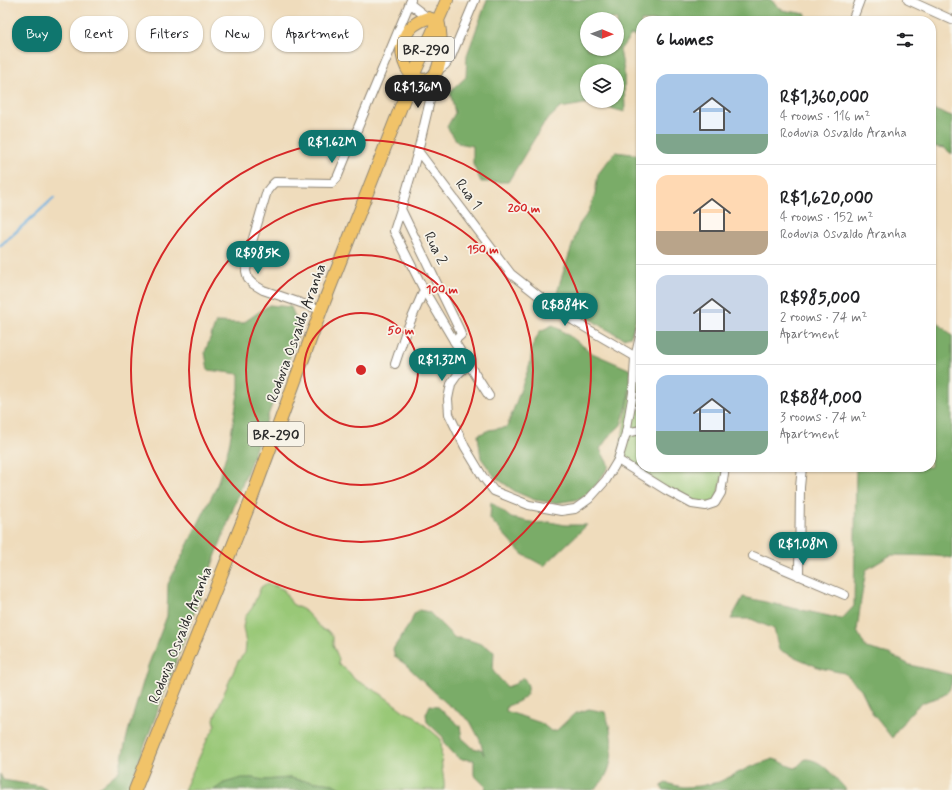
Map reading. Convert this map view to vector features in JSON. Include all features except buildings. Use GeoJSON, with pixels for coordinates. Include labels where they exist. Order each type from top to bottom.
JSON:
{"type":"FeatureCollection","features":[{"type":"Feature","properties":{"kind":"highway","name":"Rodovia Osvaldo Aranha"},"geometry":{"type":"LineString","coordinates":[[135,790],[250,503],[320,310],[413,76],[433,20],[447,0]]}},
{"type":"Feature","properties":{"kind":"highway"},"geometry":{"type":"LineString","coordinates":[[433,20],[441,32],[441,60],[437,71],[431,77],[426,80],[420,80],[413,76],[405,66],[401,35],[414,25],[433,20]]}},
{"type":"Feature","properties":{"kind":"street"},"geometry":{"type":"LineString","coordinates":[[437,71],[445,65],[451,57],[475,0]]}},
{"type":"Feature","properties":{"kind":"street"},"geometry":{"type":"LineString","coordinates":[[854,16],[860,0]]}},
{"type":"Feature","properties":{"kind":"street"},"geometry":{"type":"LineString","coordinates":[[908,0],[952,20]]}},
{"type":"Feature","properties":{"kind":"street"},"geometry":{"type":"LineString","coordinates":[[320,310],[263,290],[248,279],[246,271],[249,252],[267,191],[275,182],[332,183],[337,178],[401,35],[411,2],[433,20]]}},
{"type":"Feature","properties":{"kind":"street","name":"Rua 2"},"geometry":{"type":"LineString","coordinates":[[437,71],[418,151],[394,231],[424,290],[489,396]]}},
{"type":"Feature","properties":{"kind":"street","name":"Rua 1"},"geometry":{"type":"LineString","coordinates":[[418,151],[511,274],[562,314],[636,358]]}},
{"type":"Feature","properties":{"kind":"street","name":"Rua 2"},"geometry":{"type":"LineString","coordinates":[[401,209],[459,329],[461,335],[454,341]]}},
{"type":"Feature","properties":{"kind":"street"},"geometry":{"type":"LineString","coordinates":[[396,364],[405,334],[424,290]]}},
{"type":"Feature","properties":{"kind":"street"},"geometry":{"type":"LineString","coordinates":[[469,364],[458,374],[452,384],[448,399],[448,414],[483,477],[494,491],[529,505],[561,511],[575,509],[589,499],[606,480],[618,460],[626,433],[636,373]]}},
{"type":"Feature","properties":{"kind":"street"},"geometry":{"type":"LineString","coordinates":[[626,433],[636,431]]}},
{"type":"Feature","properties":{"kind":"street"},"geometry":{"type":"LineString","coordinates":[[618,460],[636,471]]}},
{"type":"Feature","properties":{"kind":"street"},"geometry":{"type":"LineString","coordinates":[[637,472],[692,504],[706,506],[715,503],[721,493],[724,472]]}},
{"type":"Feature","properties":{"kind":"street"},"geometry":{"type":"LineString","coordinates":[[799,576],[802,472]]}},
{"type":"Feature","properties":{"kind":"street"},"geometry":{"type":"LineString","coordinates":[[753,556],[845,595]]}},
{"type":"Feature","properties":{"kind":"green space"},"geometry":{"type":"Polygon","coordinates":[[[487,0],[771,0],[782,10],[806,14],[806,16],[636,16],[636,36],[631,35],[624,45],[624,12],[580,12],[580,56],[621,56],[623,64],[580,64],[580,105],[560,108],[544,123],[508,182],[481,182],[473,164],[473,146],[458,143],[447,127],[455,113],[450,92],[466,77],[467,55],[487,0]]]}},
{"type":"Feature","properties":{"kind":"green space"},"geometry":{"type":"Polygon","coordinates":[[[624,71],[625,112],[609,108],[624,108],[624,71]]]}},
{"type":"Feature","properties":{"kind":"green space"},"geometry":{"type":"Polygon","coordinates":[[[936,111],[952,116],[952,154],[944,148],[936,147],[936,111]]]}},
{"type":"Feature","properties":{"kind":"green space"},"geometry":{"type":"Polygon","coordinates":[[[615,152],[636,154],[636,318],[631,336],[623,338],[601,326],[556,297],[579,225],[589,211],[595,194],[598,174],[615,152]]]}},
{"type":"Feature","properties":{"kind":"green space"},"geometry":{"type":"Polygon","coordinates":[[[269,305],[291,307],[300,330],[128,790],[96,790],[119,771],[128,732],[148,666],[167,616],[168,584],[216,488],[229,446],[239,388],[239,374],[208,370],[205,352],[216,322],[243,323],[269,305]]]}},
{"type":"Feature","properties":{"kind":"green space"},"geometry":{"type":"Polygon","coordinates":[[[936,321],[952,336],[952,558],[936,556],[891,555],[866,570],[857,631],[866,648],[889,654],[910,665],[952,675],[949,690],[940,697],[929,700],[913,710],[892,738],[873,714],[861,689],[844,673],[820,668],[779,650],[774,629],[751,619],[731,619],[743,597],[842,619],[854,606],[856,472],[936,472],[936,321]]]}},
{"type":"Feature","properties":{"kind":"green space"},"geometry":{"type":"Polygon","coordinates":[[[553,325],[592,353],[631,370],[628,402],[621,425],[609,436],[600,449],[609,466],[597,484],[581,499],[555,503],[535,500],[516,492],[495,477],[481,458],[478,435],[489,430],[507,427],[530,364],[532,347],[540,331],[553,325]]]}},
{"type":"Feature","properties":{"kind":"green space"},"geometry":{"type":"Polygon","coordinates":[[[636,360],[636,471],[618,460],[636,360]]]}},
{"type":"Feature","properties":{"kind":"green space"},"geometry":{"type":"Polygon","coordinates":[[[638,472],[724,472],[715,503],[692,504],[638,472]]]}},
{"type":"Feature","properties":{"kind":"green space"},"geometry":{"type":"Polygon","coordinates":[[[491,502],[511,518],[536,523],[550,522],[565,525],[587,525],[544,566],[522,554],[490,519],[491,502]]]}},
{"type":"Feature","properties":{"kind":"green space"},"geometry":{"type":"Polygon","coordinates":[[[266,584],[276,586],[284,590],[292,604],[304,610],[323,630],[328,631],[333,637],[333,645],[339,659],[338,663],[350,673],[354,679],[381,694],[405,712],[415,716],[441,739],[444,790],[343,790],[333,784],[290,778],[264,780],[252,778],[224,783],[214,790],[184,790],[208,738],[213,731],[215,724],[214,719],[238,661],[245,653],[246,644],[243,627],[245,617],[252,608],[261,587],[266,584]]]}},
{"type":"Feature","properties":{"kind":"green space"},"geometry":{"type":"Polygon","coordinates":[[[419,610],[429,612],[455,638],[475,642],[486,646],[494,652],[493,671],[507,687],[515,684],[523,677],[528,686],[527,694],[522,699],[507,706],[506,711],[541,723],[551,731],[556,731],[574,714],[589,709],[605,712],[612,743],[612,754],[607,774],[601,783],[593,790],[485,790],[486,787],[474,775],[474,760],[460,759],[455,755],[445,744],[443,737],[427,722],[426,714],[430,705],[437,706],[460,726],[462,738],[473,748],[482,750],[484,755],[480,740],[470,721],[445,702],[405,664],[395,657],[393,649],[411,622],[414,614],[419,610]]]}},
{"type":"Feature","properties":{"kind":"green space"},"geometry":{"type":"Polygon","coordinates":[[[773,759],[796,768],[805,759],[817,762],[827,769],[846,790],[664,790],[661,787],[665,783],[683,787],[700,786],[719,782],[750,767],[773,759]]]}},
{"type":"Feature","properties":{"kind":"green space"},"geometry":{"type":"Polygon","coordinates":[[[0,774],[3,780],[40,786],[47,790],[0,790],[0,774]]]}},
{"type":"Feature","properties":{"kind":"green space"},"geometry":{"type":"Polygon","coordinates":[[[242,778],[264,780],[290,778],[333,784],[343,790],[214,790],[224,783],[242,778]]]}},
{"type":"Feature","properties":{"kind":"waterway"},"geometry":{"type":"LineString","coordinates":[[0,246],[54,198]]}}]}
